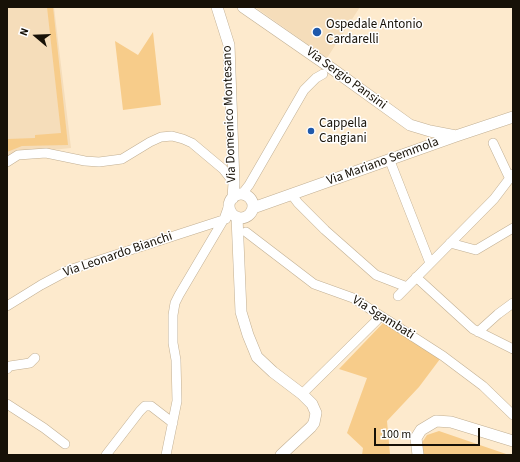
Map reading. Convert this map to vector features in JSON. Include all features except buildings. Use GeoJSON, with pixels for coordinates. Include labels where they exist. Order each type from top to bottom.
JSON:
{"type":"FeatureCollection","features":[{"type":"Feature","properties":{"kind":"main road","name":"Via Domenico Montesano"},"geometry":{"type":"LineString","coordinates":[[217,7],[229,44],[235,199]]}},
{"type":"Feature","properties":{"kind":"main road","name":"Via Sergio Pansini"},"geometry":{"type":"LineString","coordinates":[[243,7],[332,68],[410,125],[456,136]]}},
{"type":"Feature","properties":{"kind":"main road","name":"Via Mariano Semmola"},"geometry":{"type":"LineString","coordinates":[[253,208],[390,161],[396,157],[456,136],[513,118]]}},
{"type":"Feature","properties":{"kind":"main road"},"geometry":{"type":"LineString","coordinates":[[235,218],[250,214],[253,208],[252,200],[246,195],[235,199],[231,213],[242,233],[241,312],[257,357],[273,372],[302,394],[314,408],[316,413],[314,423],[282,455]]}},
{"type":"Feature","properties":{"kind":"main road"},"geometry":{"type":"LineString","coordinates":[[418,455],[416,438],[421,430],[436,421],[451,422],[513,441]]}},
{"type":"Feature","properties":{"kind":"street"},"geometry":{"type":"LineString","coordinates":[[235,199],[249,185],[304,90],[316,78],[323,74]]}},
{"type":"Feature","properties":{"kind":"street"},"geometry":{"type":"LineString","coordinates":[[7,162],[18,155],[46,153],[92,162],[122,159],[155,139],[172,136],[192,143],[223,169],[234,183]]}},
{"type":"Feature","properties":{"kind":"street"},"geometry":{"type":"LineString","coordinates":[[398,296],[494,199],[511,176],[493,143]]}},
{"type":"Feature","properties":{"kind":"street"},"geometry":{"type":"LineString","coordinates":[[390,161],[430,263]]}},
{"type":"Feature","properties":{"kind":"street"},"geometry":{"type":"LineString","coordinates":[[292,195],[325,230],[376,275],[407,287]]}},
{"type":"Feature","properties":{"kind":"street"},"geometry":{"type":"LineString","coordinates":[[166,455],[177,401],[176,360],[173,343],[173,315],[175,303],[178,295],[235,218]]}},
{"type":"Feature","properties":{"kind":"street","name":"Via Leonardo Bianchi"},"geometry":{"type":"LineString","coordinates":[[7,306],[69,270],[235,218]]}},
{"type":"Feature","properties":{"kind":"street"},"geometry":{"type":"LineString","coordinates":[[450,243],[476,250],[513,228]]}},
{"type":"Feature","properties":{"kind":"street","name":"Via Sgambati"},"geometry":{"type":"LineString","coordinates":[[242,233],[314,284],[353,298],[442,356],[483,386],[513,416]]}},
{"type":"Feature","properties":{"kind":"street"},"geometry":{"type":"LineString","coordinates":[[416,277],[463,322],[478,332],[513,349]]}},
{"type":"Feature","properties":{"kind":"street"},"geometry":{"type":"LineString","coordinates":[[478,332],[513,303]]}},
{"type":"Feature","properties":{"kind":"street"},"geometry":{"type":"LineString","coordinates":[[302,394],[377,320]]}},
{"type":"Feature","properties":{"kind":"street"},"geometry":{"type":"LineString","coordinates":[[7,369],[10,366],[30,363],[35,358]]}},
{"type":"Feature","properties":{"kind":"street"},"geometry":{"type":"LineString","coordinates":[[7,404],[44,428],[65,444]]}},
{"type":"Feature","properties":{"kind":"street"},"geometry":{"type":"LineString","coordinates":[[106,455],[145,406],[151,406],[173,423]]}},
{"type":"Feature","properties":{"kind":"shaded area"},"geometry":{"type":"Polygon","coordinates":[[[7,7],[54,7],[71,148],[13,154],[7,158],[7,7]]]}},
{"type":"Feature","properties":{"kind":"shaded area"},"geometry":{"type":"Polygon","coordinates":[[[47,7],[53,7],[68,145],[22,146],[7,152],[7,139],[35,138],[35,135],[61,133],[47,7]]]}},
{"type":"Feature","properties":{"kind":"shaded area","name":"Ospedale Antonio Cardarelli"},"geometry":{"type":"Polygon","coordinates":[[[255,7],[360,7],[327,58],[255,7]]]}},
{"type":"Feature","properties":{"kind":"shaded area"},"geometry":{"type":"Polygon","coordinates":[[[153,32],[161,105],[123,110],[115,41],[138,55],[153,32]]]}},
{"type":"Feature","properties":{"kind":"shaded area"},"geometry":{"type":"Polygon","coordinates":[[[383,323],[440,359],[419,387],[387,421],[390,454],[362,455],[363,448],[347,433],[367,378],[339,369],[383,323]]]}},
{"type":"Feature","properties":{"kind":"shaded area"},"geometry":{"type":"Polygon","coordinates":[[[439,431],[509,455],[423,455],[421,444],[427,435],[439,431]]]}},
{"type":"Feature","properties":{"kind":"place","name":"Ospedale Antonio Cardarelli"},"geometry":{"type":"Point","coordinates":[317,32]}},
{"type":"Feature","properties":{"kind":"place","name":"Cappella Cangiani"},"geometry":{"type":"Point","coordinates":[311,131]}}]}
